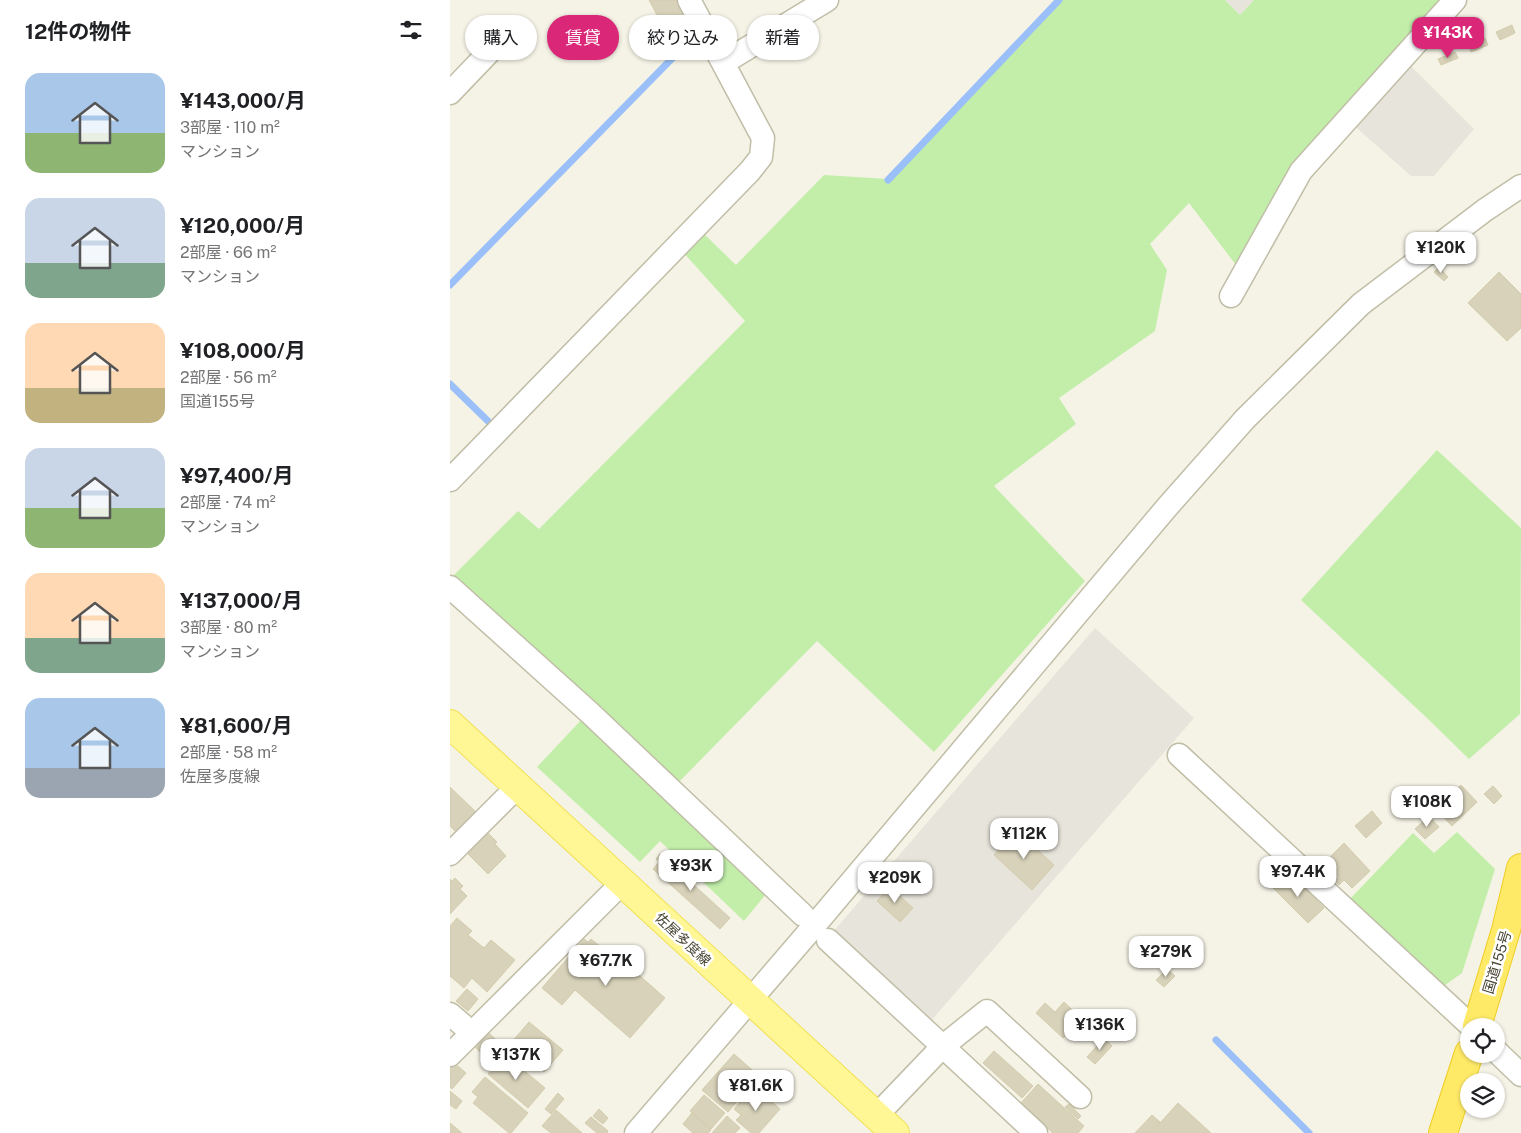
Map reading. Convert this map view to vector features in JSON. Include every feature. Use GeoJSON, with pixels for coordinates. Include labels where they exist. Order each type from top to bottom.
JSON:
{"type":"FeatureCollection","features":[{"type":"Feature","properties":{"kind":"highway","name":"国道155号"},"geometry":{"type":"LineString","coordinates":[[1479,1018],[1506,930],[1521,868]]}},
{"type":"Feature","properties":{"kind":"highway"},"geometry":{"type":"LineString","coordinates":[[1443,1133],[1466,1063]]}},
{"type":"Feature","properties":{"kind":"main road","name":"佐屋多度線"},"geometry":{"type":"LineString","coordinates":[[450,724],[885,1124]]}},
{"type":"Feature","properties":{"kind":"street"},"geometry":{"type":"LineString","coordinates":[[450,480],[750,171],[760,158],[762,138],[689,0]]}},
{"type":"Feature","properties":{"kind":"street"},"geometry":{"type":"LineString","coordinates":[[723,63],[827,0]]}},
{"type":"Feature","properties":{"kind":"street"},"geometry":{"type":"LineString","coordinates":[[1232,296],[1301,171],[1455,0]]}},
{"type":"Feature","properties":{"kind":"street"},"geometry":{"type":"LineString","coordinates":[[450,93],[481,60]]}},
{"type":"Feature","properties":{"kind":"street"},"geometry":{"type":"LineString","coordinates":[[636,1133],[750,1001],[1161,514],[1245,419],[1361,304],[1485,210],[1521,186]]}},
{"type":"Feature","properties":{"kind":"street"},"geometry":{"type":"LineString","coordinates":[[450,586],[590,713],[802,915]]}},
{"type":"Feature","properties":{"kind":"street"},"geometry":{"type":"LineString","coordinates":[[1179,755],[1462,1018]]}},
{"type":"Feature","properties":{"kind":"street"},"geometry":{"type":"LineString","coordinates":[[450,854],[517,786]]}},
{"type":"Feature","properties":{"kind":"street"},"geometry":{"type":"LineString","coordinates":[[450,1055],[622,883]]}},
{"type":"Feature","properties":{"kind":"street"},"geometry":{"type":"LineString","coordinates":[[828,940],[1036,1133]]}},
{"type":"Feature","properties":{"kind":"street"},"geometry":{"type":"LineString","coordinates":[[885,1124],[942,1047],[986,1012],[1080,1097]]}},
{"type":"Feature","properties":{"kind":"street"},"geometry":{"type":"LineString","coordinates":[[450,1014],[472,1033]]}},
{"type":"Feature","properties":{"kind":"street"},"geometry":{"type":"LineString","coordinates":[[1505,1060],[1521,1075]]}},
{"type":"Feature","properties":{"kind":"shaded area"},"geometry":{"type":"Polygon","coordinates":[[[1225,0],[1254,0],[1240,15],[1225,0]]]}},
{"type":"Feature","properties":{"kind":"shaded area"},"geometry":{"type":"Polygon","coordinates":[[[1408,63],[1474,129],[1434,176],[1411,176],[1350,122],[1408,63]]]}},
{"type":"Feature","properties":{"kind":"shaded area"},"geometry":{"type":"Polygon","coordinates":[[[1095,628],[1194,718],[930,1022],[832,933],[1095,628]]]}},
{"type":"Feature","properties":{"kind":"green space"},"geometry":{"type":"Polygon","coordinates":[[[1059,0],[1225,0],[1240,15],[1254,0],[1448,0],[1239,269],[1189,203],[1150,244],[1167,270],[1155,331],[1059,398],[1076,424],[994,486],[1085,581],[934,752],[817,641],[677,784],[452,577],[518,511],[539,529],[745,321],[682,251],[701,231],[736,265],[824,175],[888,179],[1059,0]]]}},
{"type":"Feature","properties":{"kind":"green space"},"geometry":{"type":"Polygon","coordinates":[[[1437,450],[1521,528],[1520,714],[1469,759],[1301,600],[1437,450]]]}},
{"type":"Feature","properties":{"kind":"green space"},"geometry":{"type":"Polygon","coordinates":[[[584,717],[766,894],[744,921],[660,841],[640,862],[537,767],[584,717]]]}},
{"type":"Feature","properties":{"kind":"green space"},"geometry":{"type":"Polygon","coordinates":[[[1457,832],[1495,869],[1462,973],[1441,988],[1349,900],[1413,833],[1434,853],[1457,832]]]}},
{"type":"Feature","properties":{"kind":"building"},"geometry":{"type":"Polygon","coordinates":[[[649,0],[679,0],[687,15],[657,15],[649,0]]]}},
{"type":"Feature","properties":{"kind":"building"},"geometry":{"type":"Polygon","coordinates":[[[1512,25],[1515,33],[1500,40],[1496,32],[1512,25]]]}},
{"type":"Feature","properties":{"kind":"building"},"geometry":{"type":"Polygon","coordinates":[[[1485,38],[1488,45],[1471,52],[1469,45],[1485,38]]]}},
{"type":"Feature","properties":{"kind":"building"},"geometry":{"type":"Polygon","coordinates":[[[1455,52],[1458,58],[1441,65],[1438,59],[1455,52]]]}},
{"type":"Feature","properties":{"kind":"building"},"geometry":{"type":"Polygon","coordinates":[[[1439,267],[1448,277],[1444,281],[1434,272],[1439,267]]]}},
{"type":"Feature","properties":{"kind":"building"},"geometry":{"type":"Polygon","coordinates":[[[1499,272],[1521,294],[1521,328],[1507,341],[1468,303],[1499,272]]]}},
{"type":"Feature","properties":{"kind":"building"},"geometry":{"type":"Polygon","coordinates":[[[1461,785],[1477,802],[1452,826],[1436,809],[1461,785]]]}},
{"type":"Feature","properties":{"kind":"building"},"geometry":{"type":"Polygon","coordinates":[[[1493,786],[1502,796],[1494,804],[1484,794],[1493,786]]]}},
{"type":"Feature","properties":{"kind":"building"},"geometry":{"type":"Polygon","coordinates":[[[450,787],[477,813],[457,833],[450,826],[450,787]]]}},
{"type":"Feature","properties":{"kind":"building"},"geometry":{"type":"Polygon","coordinates":[[[1372,811],[1382,823],[1366,838],[1355,826],[1372,811]]]}},
{"type":"Feature","properties":{"kind":"building"},"geometry":{"type":"Polygon","coordinates":[[[1429,816],[1439,827],[1425,839],[1415,829],[1429,816]]]}},
{"type":"Feature","properties":{"kind":"building"},"geometry":{"type":"Polygon","coordinates":[[[485,830],[497,842],[495,844],[506,856],[488,874],[465,851],[485,830]]]}},
{"type":"Feature","properties":{"kind":"building"},"geometry":{"type":"Polygon","coordinates":[[[1016,830],[1054,865],[1032,890],[994,855],[1016,830]]]}},
{"type":"Feature","properties":{"kind":"building"},"geometry":{"type":"Polygon","coordinates":[[[1344,843],[1370,871],[1352,888],[1344,880],[1339,885],[1325,870],[1330,865],[1326,861],[1344,843]]]}},
{"type":"Feature","properties":{"kind":"building"},"geometry":{"type":"Polygon","coordinates":[[[660,854],[730,918],[720,929],[653,869],[659,862],[656,859],[660,854]]]}},
{"type":"Feature","properties":{"kind":"building"},"geometry":{"type":"Polygon","coordinates":[[[1289,872],[1324,908],[1308,923],[1273,888],[1289,872]]]}},
{"type":"Feature","properties":{"kind":"building"},"geometry":{"type":"Polygon","coordinates":[[[455,878],[463,886],[460,889],[467,896],[450,914],[450,879],[452,881],[455,878]]]}},
{"type":"Feature","properties":{"kind":"building"},"geometry":{"type":"Polygon","coordinates":[[[890,887],[913,908],[900,922],[877,901],[890,887]]]}},
{"type":"Feature","properties":{"kind":"building"},"geometry":{"type":"Polygon","coordinates":[[[457,918],[472,931],[468,935],[484,948],[491,940],[515,960],[487,992],[472,978],[464,988],[450,976],[450,926],[457,918]]]}},
{"type":"Feature","properties":{"kind":"building"},"geometry":{"type":"Polygon","coordinates":[[[584,939],[588,942],[591,939],[602,948],[599,952],[601,954],[607,947],[665,998],[630,1038],[575,990],[562,1005],[542,988],[584,939]]]}},
{"type":"Feature","properties":{"kind":"building"},"geometry":{"type":"Polygon","coordinates":[[[1167,969],[1175,976],[1164,987],[1156,980],[1167,969]]]}},
{"type":"Feature","properties":{"kind":"building"},"geometry":{"type":"Polygon","coordinates":[[[467,989],[478,999],[468,1011],[456,1001],[467,989]]]}},
{"type":"Feature","properties":{"kind":"building"},"geometry":{"type":"Polygon","coordinates":[[[1064,1002],[1081,1018],[1063,1038],[1036,1013],[1045,1003],[1055,1012],[1064,1002]]]}},
{"type":"Feature","properties":{"kind":"building"},"geometry":{"type":"Polygon","coordinates":[[[529,1022],[563,1050],[544,1072],[511,1043],[529,1022]]]}},
{"type":"Feature","properties":{"kind":"building"},"geometry":{"type":"Polygon","coordinates":[[[485,1029],[497,1041],[483,1055],[471,1043],[485,1029]]]}},
{"type":"Feature","properties":{"kind":"building"},"geometry":{"type":"Polygon","coordinates":[[[1104,1038],[1112,1046],[1095,1064],[1087,1057],[1104,1038]]]}},
{"type":"Feature","properties":{"kind":"building"},"geometry":{"type":"Polygon","coordinates":[[[994,1051],[1033,1086],[1022,1098],[983,1063],[994,1051]]]}},
{"type":"Feature","properties":{"kind":"building"},"geometry":{"type":"Polygon","coordinates":[[[504,1054],[545,1088],[528,1108],[488,1074],[491,1070],[486,1067],[491,1061],[496,1064],[504,1054]]]}},
{"type":"Feature","properties":{"kind":"building"},"geometry":{"type":"Polygon","coordinates":[[[734,1054],[759,1076],[728,1112],[702,1090],[734,1054]]]}},
{"type":"Feature","properties":{"kind":"building"},"geometry":{"type":"Polygon","coordinates":[[[453,1062],[466,1073],[452,1089],[450,1087],[450,1066],[453,1062]]]}},
{"type":"Feature","properties":{"kind":"building"},"geometry":{"type":"Polygon","coordinates":[[[485,1077],[528,1113],[511,1133],[473,1103],[478,1097],[472,1092],[485,1077]]]}},
{"type":"Feature","properties":{"kind":"building"},"geometry":{"type":"Polygon","coordinates":[[[1038,1084],[1084,1126],[1078,1133],[1053,1133],[1020,1104],[1038,1084]]]}},
{"type":"Feature","properties":{"kind":"building"},"geometry":{"type":"Polygon","coordinates":[[[752,1088],[762,1098],[764,1095],[780,1109],[759,1133],[751,1133],[736,1120],[741,1115],[734,1109],[752,1088]]]}},
{"type":"Feature","properties":{"kind":"building"},"geometry":{"type":"Polygon","coordinates":[[[450,1091],[462,1101],[456,1109],[450,1105],[450,1091]]]}},
{"type":"Feature","properties":{"kind":"building"},"geometry":{"type":"Polygon","coordinates":[[[558,1093],[564,1099],[551,1114],[545,1109],[558,1093]]]}},
{"type":"Feature","properties":{"kind":"building"},"geometry":{"type":"Polygon","coordinates":[[[704,1095],[725,1113],[711,1129],[690,1111],[704,1095]]]}},
{"type":"Feature","properties":{"kind":"building"},"geometry":{"type":"Polygon","coordinates":[[[1178,1103],[1211,1133],[1151,1133],[1178,1103]]]}},
{"type":"Feature","properties":{"kind":"building"},"geometry":{"type":"Polygon","coordinates":[[[1069,1104],[1081,1116],[1078,1119],[1065,1107],[1069,1104]]]}},
{"type":"Feature","properties":{"kind":"building"},"geometry":{"type":"Polygon","coordinates":[[[599,1109],[608,1118],[603,1124],[593,1116],[599,1109]]]}},
{"type":"Feature","properties":{"kind":"building"},"geometry":{"type":"Polygon","coordinates":[[[556,1110],[582,1133],[551,1133],[542,1126],[556,1110]]]}},
{"type":"Feature","properties":{"kind":"building"},"geometry":{"type":"Polygon","coordinates":[[[692,1113],[711,1130],[708,1133],[693,1133],[683,1124],[692,1113]]]}},
{"type":"Feature","properties":{"kind":"building"},"geometry":{"type":"Polygon","coordinates":[[[1152,1115],[1160,1122],[1150,1133],[1135,1133],[1152,1115]]]}},
{"type":"Feature","properties":{"kind":"building"},"geometry":{"type":"Polygon","coordinates":[[[727,1116],[740,1128],[735,1133],[712,1133],[727,1116]]]}},
{"type":"Feature","properties":{"kind":"building"},"geometry":{"type":"Polygon","coordinates":[[[591,1117],[608,1131],[607,1133],[597,1133],[585,1123],[591,1117]]]}},
{"type":"Feature","properties":{"kind":"building"},"geometry":{"type":"Polygon","coordinates":[[[450,1123],[462,1133],[450,1133],[450,1123]]]}},
{"type":"Feature","properties":{"kind":"waterway"},"geometry":{"type":"LineString","coordinates":[[888,180],[1059,0]]}},
{"type":"Feature","properties":{"kind":"waterway"},"geometry":{"type":"LineString","coordinates":[[450,285],[671,60]]}},
{"type":"Feature","properties":{"kind":"waterway"},"geometry":{"type":"LineString","coordinates":[[450,384],[491,424]]}},
{"type":"Feature","properties":{"kind":"waterway"},"geometry":{"type":"LineString","coordinates":[[1216,1040],[1309,1133]]}}]}
